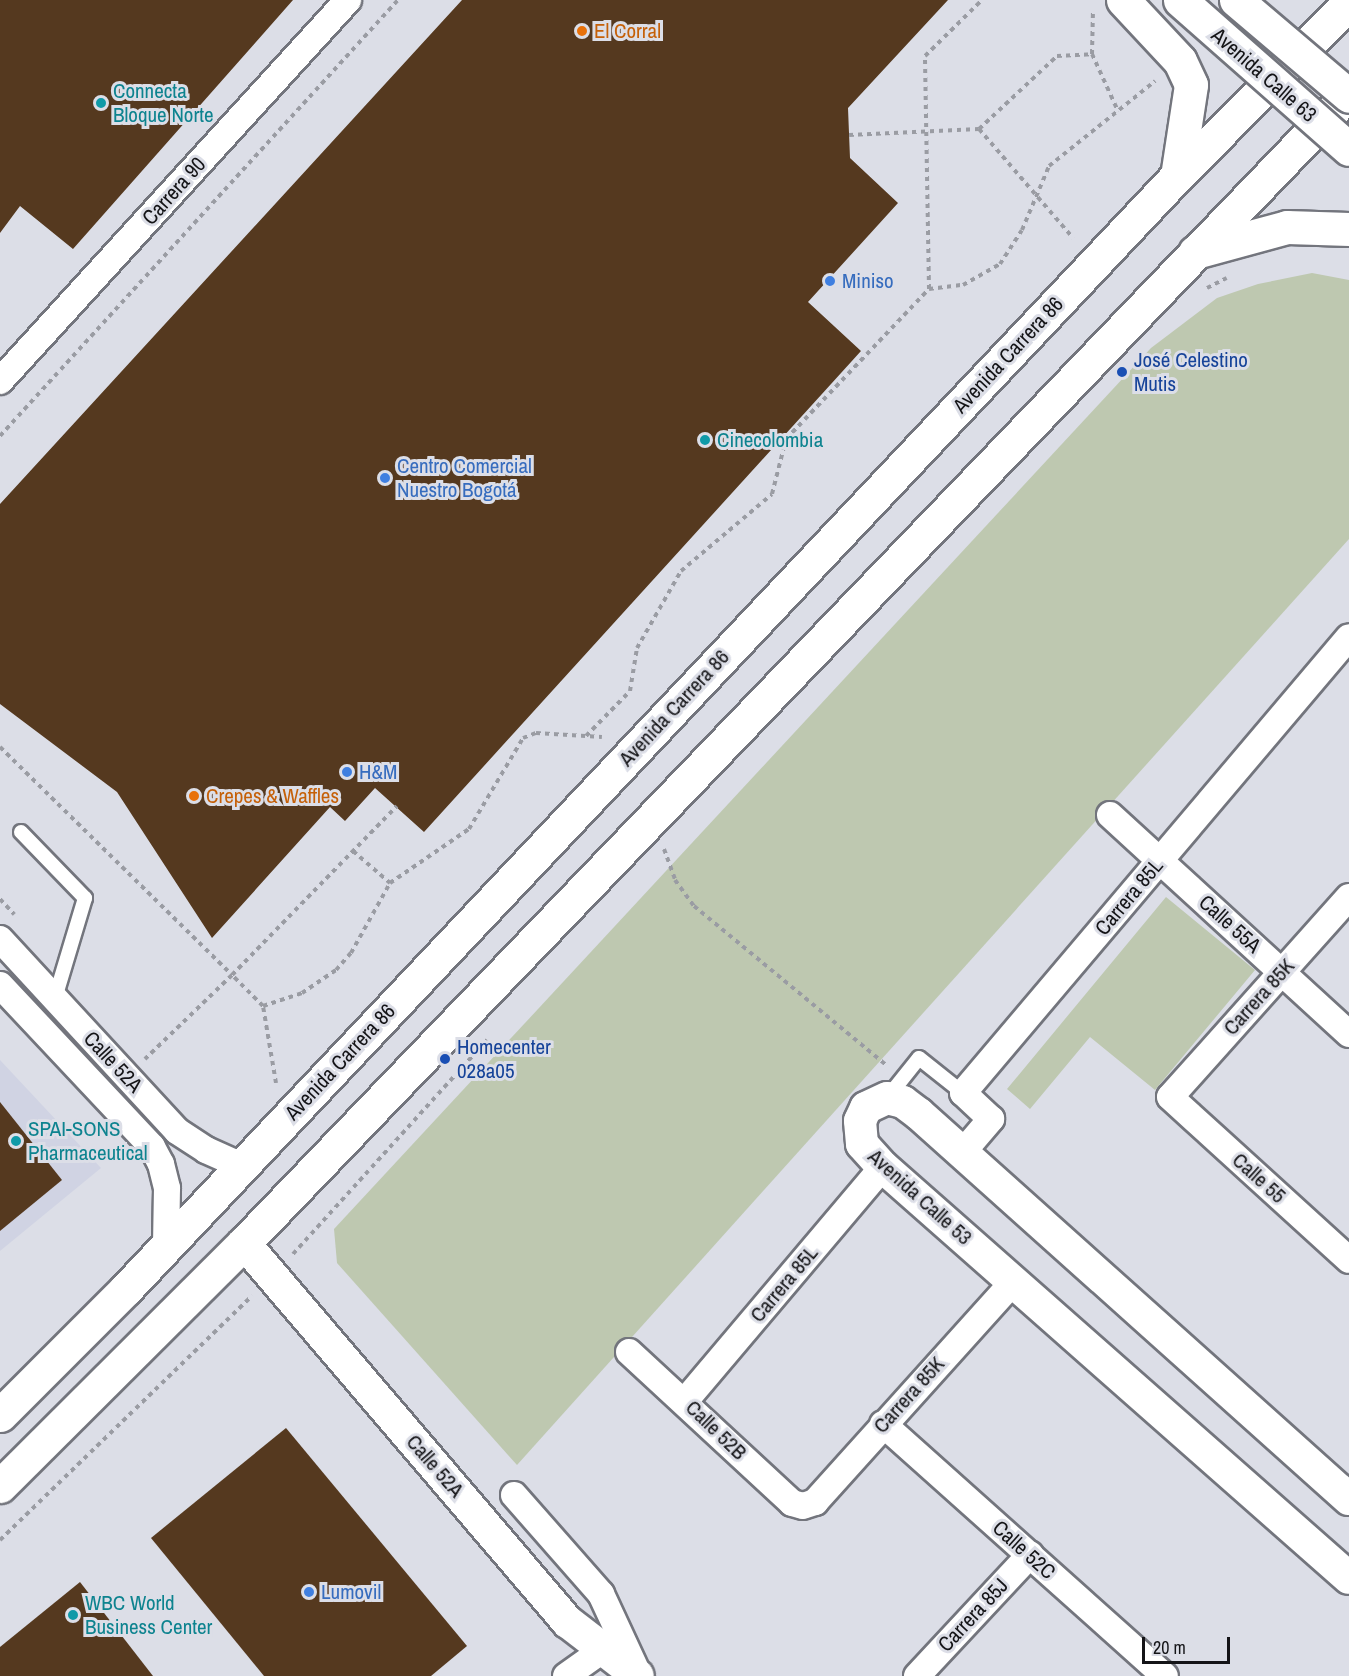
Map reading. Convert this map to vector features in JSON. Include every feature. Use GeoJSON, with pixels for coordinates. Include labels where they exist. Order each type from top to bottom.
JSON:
{"type":"FeatureCollection","features":[{"type":"Feature","properties":{"kind":"main road"},"geometry":{"type":"LineString","coordinates":[[1123,0],[1180,61],[1191,85],[1177,176]]}},
{"type":"Feature","properties":{"kind":"main road","name":"Avenida Calle 63"},"geometry":{"type":"LineString","coordinates":[[1180,0],[1349,149]]}},
{"type":"Feature","properties":{"kind":"main road","name":"Avenida Calle 63"},"geometry":{"type":"LineString","coordinates":[[1236,0],[1349,95]]}},
{"type":"Feature","properties":{"kind":"main road","name":"Avenida Carrera 86"},"geometry":{"type":"LineString","coordinates":[[0,1415],[242,1166],[1177,176],[1349,3]]}},
{"type":"Feature","properties":{"kind":"main road"},"geometry":{"type":"LineString","coordinates":[[0,1486],[244,1243],[1193,252],[1349,95]]}},
{"type":"Feature","properties":{"kind":"main road"},"geometry":{"type":"LineString","coordinates":[[1193,252],[1287,227],[1349,229]]}},
{"type":"Feature","properties":{"kind":"street","name":"Carrera 90"},"geometry":{"type":"LineString","coordinates":[[0,381],[348,0]]}},
{"type":"Feature","properties":{"kind":"street","name":"Carrera 85L"},"geometry":{"type":"LineString","coordinates":[[963,1093],[1349,637]]}},
{"type":"Feature","properties":{"kind":"street","name":"Calle 55A"},"geometry":{"type":"LineString","coordinates":[[1110,815],[1349,1034]]}},
{"type":"Feature","properties":{"kind":"street","name":"Carrera 85K"},"geometry":{"type":"LineString","coordinates":[[1170,1097],[1349,897]]}},
{"type":"Feature","properties":{"kind":"street","name":"Calle 52A"},"geometry":{"type":"LineString","coordinates":[[0,939],[177,1131],[206,1150],[242,1166]]}},
{"type":"Feature","properties":{"kind":"street","name":"Calle 52A"},"geometry":{"type":"LineString","coordinates":[[0,985],[152,1147],[161,1164],[167,1188],[166,1246]]}},
{"type":"Feature","properties":{"kind":"street"},"geometry":{"type":"LineString","coordinates":[[894,1089],[911,1108],[1349,1499]]}},
{"type":"Feature","properties":{"kind":"street","name":"Avenida Calle 53"},"geometry":{"type":"LineString","coordinates":[[894,1089],[866,1108],[860,1121],[862,1144],[883,1167],[1349,1578]]}},
{"type":"Feature","properties":{"kind":"street"},"geometry":{"type":"LineString","coordinates":[[962,1153],[991,1119],[963,1093]]}},
{"type":"Feature","properties":{"kind":"street","name":"Calle 55"},"geometry":{"type":"LineString","coordinates":[[1170,1097],[1349,1260]]}},
{"type":"Feature","properties":{"kind":"street","name":"Carrera 85L"},"geometry":{"type":"LineString","coordinates":[[685,1401],[883,1167]]}},
{"type":"Feature","properties":{"kind":"street","name":"Calle 52A"},"geometry":{"type":"LineString","coordinates":[[244,1243],[568,1622],[638,1676]]}},
{"type":"Feature","properties":{"kind":"street","name":"Carrera 85K"},"geometry":{"type":"LineString","coordinates":[[803,1506],[815,1502],[1014,1281]]}},
{"type":"Feature","properties":{"kind":"street","name":"Calle 52B"},"geometry":{"type":"LineString","coordinates":[[628,1352],[685,1401],[792,1503],[803,1506]]}},
{"type":"Feature","properties":{"kind":"street","name":"Calle 52C"},"geometry":{"type":"LineString","coordinates":[[883,1424],[1164,1676]]}},
{"type":"Feature","properties":{"kind":"street"},"geometry":{"type":"LineString","coordinates":[[514,1495],[601,1594],[638,1676]]}},
{"type":"Feature","properties":{"kind":"street","name":"Carrera 85J"},"geometry":{"type":"LineString","coordinates":[[917,1676],[1030,1555]]}},
{"type":"Feature","properties":{"kind":"street"},"geometry":{"type":"LineString","coordinates":[[566,1676],[604,1649]]}},
{"type":"Feature","properties":{"kind":"lane"},"geometry":{"type":"LineString","coordinates":[[21,832],[85,898],[55,998]]}},
{"type":"Feature","properties":{"kind":"lane"},"geometry":{"type":"LineString","coordinates":[[894,1089],[919,1058],[963,1093]]}},
{"type":"Feature","properties":{"kind":"path"},"geometry":{"type":"LineString","coordinates":[[0,436],[398,0]]}},
{"type":"Feature","properties":{"kind":"path"},"geometry":{"type":"LineString","coordinates":[[929,289],[924,132],[925,56],[982,0]]}},
{"type":"Feature","properties":{"kind":"path"},"geometry":{"type":"LineString","coordinates":[[1094,0],[1092,54],[1118,111]]}},
{"type":"Feature","properties":{"kind":"path"},"geometry":{"type":"LineString","coordinates":[[849,135],[979,129],[1057,56],[1092,54]]}},
{"type":"Feature","properties":{"kind":"path"},"geometry":{"type":"LineString","coordinates":[[586,736],[630,691],[637,648],[681,572],[772,494],[786,439],[929,289],[969,283],[1000,264],[1022,230],[1035,194],[1055,159],[1159,79]]}},
{"type":"Feature","properties":{"kind":"path"},"geometry":{"type":"LineString","coordinates":[[979,129],[1073,238]]}},
{"type":"Feature","properties":{"kind":"path"},"geometry":{"type":"LineString","coordinates":[[263,1005],[302,993],[336,970],[351,953],[390,883],[469,829],[523,738],[536,733],[602,738]]}},
{"type":"Feature","properties":{"kind":"path"},"geometry":{"type":"LineString","coordinates":[[0,747],[263,1005],[276,1083]]}},
{"type":"Feature","properties":{"kind":"path"},"geometry":{"type":"LineString","coordinates":[[140,1064],[232,975],[397,806]]}},
{"type":"Feature","properties":{"kind":"path"},"geometry":{"type":"LineString","coordinates":[[663,847],[675,880],[694,906],[894,1089]]}},
{"type":"Feature","properties":{"kind":"path"},"geometry":{"type":"LineString","coordinates":[[353,851],[390,883]]}},
{"type":"Feature","properties":{"kind":"shaded area"},"geometry":{"type":"Polygon","coordinates":[[[0,1060],[101,1168],[0,1251],[0,1060]]]}},
{"type":"Feature","properties":{"kind":"green space"},"geometry":{"type":"Polygon","coordinates":[[[1312,273],[1349,280],[1349,539],[517,1465],[337,1263],[334,1229],[1151,348],[1217,298],[1258,284],[1312,273]]]}},
{"type":"Feature","properties":{"kind":"green space"},"geometry":{"type":"Polygon","coordinates":[[[1166,897],[1255,970],[1155,1090],[1090,1037],[1030,1109],[1007,1089],[1166,897]]]}},
{"type":"Feature","properties":{"kind":"building","name":"Connecta Bloque Norte"},"geometry":{"type":"Polygon","coordinates":[[[0,0],[293,0],[73,249],[20,206],[0,233],[0,0]]]}},
{"type":"Feature","properties":{"kind":"building","name":"Centro Comercial Nuestro Bogotá"},"geometry":{"type":"Polygon","coordinates":[[[462,0],[948,0],[848,108],[850,158],[898,203],[808,302],[861,351],[424,832],[375,788],[345,821],[330,807],[212,938],[117,792],[0,704],[0,504],[462,0]]]}},
{"type":"Feature","properties":{"kind":"building","name":"SPAI-SONS Pharmaceutical"},"geometry":{"type":"Polygon","coordinates":[[[0,1102],[62,1180],[0,1231],[0,1102]]]}},
{"type":"Feature","properties":{"kind":"building","name":"Lumovil"},"geometry":{"type":"Polygon","coordinates":[[[286,1428],[467,1646],[431,1676],[264,1676],[151,1538],[286,1428]]]}},
{"type":"Feature","properties":{"kind":"building","name":"WBC World Business Center"},"geometry":{"type":"Polygon","coordinates":[[[80,1582],[153,1676],[0,1676],[0,1647],[80,1582]]]}},
{"type":"Feature","properties":{"kind":"place","name":"El Corral"},"geometry":{"type":"Point","coordinates":[582,31]}},
{"type":"Feature","properties":{"kind":"place","name":"Connecta Bloque Norte"},"geometry":{"type":"Point","coordinates":[101,103]}},
{"type":"Feature","properties":{"kind":"place","name":"Miniso"},"geometry":{"type":"Point","coordinates":[830,281]}},
{"type":"Feature","properties":{"kind":"place","name":"José Celestino Mutis"},"geometry":{"type":"Point","coordinates":[1122,372]}},
{"type":"Feature","properties":{"kind":"place","name":"Cinecolombia"},"geometry":{"type":"Point","coordinates":[705,440]}},
{"type":"Feature","properties":{"kind":"place","name":"Centro Comercial Nuestro Bogotá"},"geometry":{"type":"Point","coordinates":[385,478]}},
{"type":"Feature","properties":{"kind":"place","name":"H&M"},"geometry":{"type":"Point","coordinates":[347,772]}},
{"type":"Feature","properties":{"kind":"place","name":"Crepes & Waffles"},"geometry":{"type":"Point","coordinates":[194,796]}},
{"type":"Feature","properties":{"kind":"place","name":"Homecenter 028a05"},"geometry":{"type":"Point","coordinates":[445,1059]}},
{"type":"Feature","properties":{"kind":"place","name":"SPAI-SONS Pharmaceutical"},"geometry":{"type":"Point","coordinates":[16,1141]}},
{"type":"Feature","properties":{"kind":"place","name":"Lumovil"},"geometry":{"type":"Point","coordinates":[309,1592]}},
{"type":"Feature","properties":{"kind":"place","name":"WBC World Business Center"},"geometry":{"type":"Point","coordinates":[73,1615]}}]}
